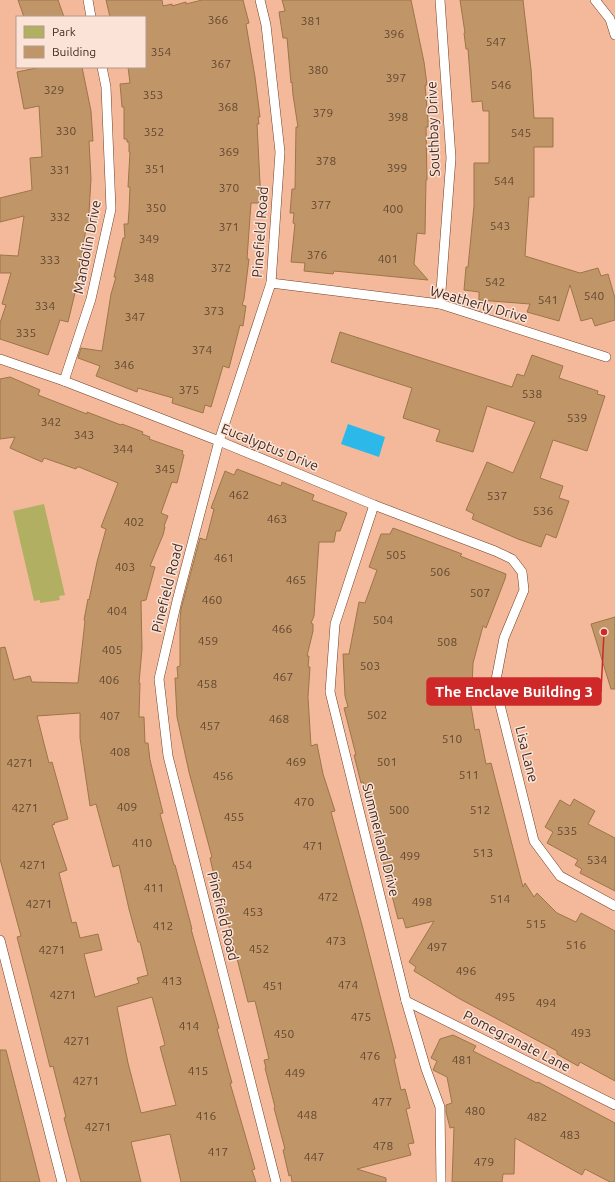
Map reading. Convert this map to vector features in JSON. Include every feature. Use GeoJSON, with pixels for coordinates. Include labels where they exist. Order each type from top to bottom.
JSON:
{"type":"FeatureCollection","features":[{"type":"Feature","properties":{"kind":"lane"},"geometry":{"type":"LineString","coordinates":[[88,0],[91,16]]}},
{"type":"Feature","properties":{"kind":"lane","name":"Pinefield Road"},"geometry":{"type":"LineString","coordinates":[[260,0],[266,25],[280,152],[271,283],[219,441],[179,594],[159,679],[168,756],[276,1182]]}},
{"type":"Feature","properties":{"kind":"lane","name":"Southbay Drive"},"geometry":{"type":"LineString","coordinates":[[440,0],[451,158],[440,304]]}},
{"type":"Feature","properties":{"kind":"lane"},"geometry":{"type":"LineString","coordinates":[[594,0],[610,19],[615,35]]}},
{"type":"Feature","properties":{"kind":"lane","name":"Mandolin Drive"},"geometry":{"type":"LineString","coordinates":[[64,381],[92,299],[111,208],[106,87],[102,68]]}},
{"type":"Feature","properties":{"kind":"lane","name":"Weatherly Drive"},"geometry":{"type":"LineString","coordinates":[[271,283],[440,304],[606,357]]}},
{"type":"Feature","properties":{"kind":"lane","name":"Eucalyptus Drive"},"geometry":{"type":"LineString","coordinates":[[0,359],[64,381],[219,441],[374,505],[495,551],[512,559],[522,572]]}},
{"type":"Feature","properties":{"kind":"lane","name":"Summerland Drive"},"geometry":{"type":"LineString","coordinates":[[374,505],[335,624],[330,692],[406,1001],[426,1068],[440,1107],[441,1182]]}},
{"type":"Feature","properties":{"kind":"lane","name":"Lisa Lane"},"geometry":{"type":"LineString","coordinates":[[522,572],[524,590],[504,638],[495,685],[534,841],[560,876],[615,906]]}},
{"type":"Feature","properties":{"kind":"lane"},"geometry":{"type":"LineString","coordinates":[[0,940],[62,1182]]}},
{"type":"Feature","properties":{"kind":"lane","name":"Pomegranate Lane"},"geometry":{"type":"LineString","coordinates":[[406,1001],[615,1106]]}},
{"type":"Feature","properties":{"kind":"green space"},"geometry":{"type":"Polygon","coordinates":[[[44,504],[65,595],[59,596],[60,600],[40,603],[40,600],[34,601],[13,511],[44,504]]]}},
{"type":"Feature","properties":{"kind":"water"},"geometry":{"type":"Polygon","coordinates":[[[348,424],[385,437],[379,457],[341,444],[348,424]]]}},
{"type":"Feature","properties":{"kind":"building"},"geometry":{"type":"Polygon","coordinates":[[[18,0],[58,0],[64,16],[24,16],[18,0]]]}},
{"type":"Feature","properties":{"kind":"building"},"geometry":{"type":"Polygon","coordinates":[[[106,0],[162,0],[163,6],[172,4],[172,6],[202,0],[243,0],[249,23],[246,24],[260,117],[258,117],[259,124],[257,124],[261,203],[251,203],[247,259],[249,259],[242,305],[246,306],[243,326],[240,325],[229,368],[223,366],[211,407],[205,405],[203,413],[172,403],[173,398],[138,388],[137,392],[96,376],[100,366],[78,358],[81,348],[102,351],[111,294],[116,277],[114,277],[123,238],[125,238],[124,224],[128,224],[129,211],[130,187],[128,187],[130,152],[129,142],[127,142],[127,139],[124,139],[124,107],[122,107],[120,84],[130,83],[128,68],[146,68],[146,16],[110,16],[106,0]]]}},
{"type":"Feature","properties":{"kind":"building"},"geometry":{"type":"Polygon","coordinates":[[[282,0],[411,0],[424,62],[427,85],[425,85],[428,120],[428,127],[426,127],[427,180],[425,234],[417,233],[414,264],[428,280],[334,271],[333,274],[304,271],[305,263],[291,262],[295,224],[293,223],[294,213],[290,213],[292,189],[295,189],[296,127],[298,127],[292,82],[291,83],[287,38],[283,38],[279,12],[285,11],[282,0]]]}},
{"type":"Feature","properties":{"kind":"building"},"geometry":{"type":"Polygon","coordinates":[[[460,0],[523,0],[531,69],[534,118],[553,118],[553,147],[534,147],[534,197],[529,197],[525,256],[580,273],[598,268],[601,276],[608,274],[615,298],[615,320],[595,326],[592,318],[581,321],[570,285],[559,321],[527,312],[530,304],[479,300],[479,292],[464,290],[466,267],[468,267],[474,206],[474,163],[489,163],[489,111],[483,111],[482,101],[472,102],[468,49],[466,49],[460,0]]]}},
{"type":"Feature","properties":{"kind":"building"},"geometry":{"type":"Polygon","coordinates":[[[36,68],[82,68],[91,111],[93,141],[89,141],[91,179],[88,229],[86,229],[75,293],[68,322],[60,320],[48,355],[0,339],[0,323],[6,305],[2,304],[11,273],[0,273],[0,255],[18,256],[24,216],[0,222],[0,198],[32,190],[30,158],[42,157],[39,106],[24,109],[17,72],[36,68]]]}},
{"type":"Feature","properties":{"kind":"building"},"geometry":{"type":"Polygon","coordinates":[[[340,332],[512,387],[517,374],[524,376],[532,355],[563,366],[559,378],[598,391],[597,394],[605,396],[587,451],[553,440],[540,478],[563,486],[559,498],[569,501],[556,538],[546,534],[541,547],[518,539],[472,519],[474,514],[466,510],[487,462],[513,473],[535,422],[487,406],[473,452],[436,441],[440,430],[403,418],[412,388],[331,362],[340,332]]]}},
{"type":"Feature","properties":{"kind":"building"},"geometry":{"type":"Polygon","coordinates":[[[10,377],[40,390],[38,395],[87,414],[87,412],[143,432],[142,434],[150,437],[149,439],[183,451],[182,454],[184,455],[177,483],[172,482],[161,513],[168,516],[164,526],[163,535],[150,566],[155,567],[146,600],[141,601],[142,649],[139,683],[139,717],[144,717],[145,743],[148,743],[150,760],[163,813],[160,814],[219,1028],[217,1029],[232,1083],[230,1083],[255,1169],[252,1170],[256,1182],[181,1182],[170,1134],[131,1142],[141,1182],[81,1182],[64,1118],[66,1117],[53,1066],[50,1067],[17,937],[21,936],[0,859],[0,648],[5,647],[14,680],[30,676],[32,682],[78,683],[84,620],[106,529],[101,527],[118,483],[79,467],[76,469],[44,458],[42,462],[10,448],[15,437],[0,439],[0,379],[10,377]],[[80,713],[37,716],[49,763],[52,762],[68,819],[52,825],[67,870],[59,873],[72,923],[76,922],[80,938],[98,934],[102,950],[84,954],[95,997],[139,983],[137,978],[148,975],[140,942],[138,942],[129,909],[119,865],[113,867],[96,804],[90,806],[80,738],[80,713]],[[152,997],[117,1007],[128,1063],[141,1113],[176,1105],[160,1047],[165,1045],[152,997]]]}},
{"type":"Feature","properties":{"kind":"building"},"geometry":{"type":"Polygon","coordinates":[[[237,469],[281,486],[282,482],[314,495],[312,500],[347,513],[340,531],[336,531],[334,542],[319,542],[314,616],[311,623],[313,624],[313,631],[307,656],[309,656],[308,667],[310,667],[308,697],[311,746],[317,744],[323,774],[335,811],[331,812],[396,1058],[394,1059],[401,1090],[405,1089],[410,1108],[406,1109],[414,1143],[408,1144],[411,1155],[357,1169],[386,1178],[386,1182],[292,1182],[291,1175],[289,1176],[283,1150],[285,1149],[265,1068],[264,1060],[269,1059],[255,1001],[248,1002],[218,883],[216,884],[210,858],[212,857],[189,772],[177,717],[175,678],[178,678],[177,667],[180,666],[181,609],[200,538],[206,540],[214,509],[211,508],[225,471],[234,475],[237,469]]]}},
{"type":"Feature","properties":{"kind":"building"},"geometry":{"type":"Polygon","coordinates":[[[393,528],[462,554],[460,556],[506,574],[486,628],[483,626],[473,663],[472,688],[468,688],[475,730],[479,729],[486,764],[491,763],[523,887],[525,883],[534,897],[537,893],[557,913],[576,922],[581,913],[615,931],[615,1081],[580,1062],[578,1066],[557,1054],[557,1051],[460,999],[414,971],[416,967],[409,962],[434,921],[406,928],[403,918],[398,919],[363,782],[361,783],[354,755],[356,755],[344,708],[348,707],[345,696],[343,654],[349,654],[359,602],[365,603],[377,570],[369,567],[381,534],[390,534],[393,528]]]}},
{"type":"Feature","properties":{"kind":"building"},"geometry":{"type":"Polygon","coordinates":[[[615,617],[615,689],[611,689],[591,624],[615,617]]]}},
{"type":"Feature","properties":{"kind":"building"},"geometry":{"type":"Polygon","coordinates":[[[574,799],[595,811],[588,824],[615,838],[615,891],[580,873],[582,869],[575,865],[578,860],[547,843],[553,832],[545,827],[560,800],[570,806],[574,799]]]}},
{"type":"Feature","properties":{"kind":"building"},"geometry":{"type":"Polygon","coordinates":[[[453,1035],[476,1046],[473,1051],[537,1083],[538,1082],[615,1123],[615,1182],[610,1182],[585,1169],[582,1175],[515,1138],[514,1174],[503,1174],[502,1182],[452,1182],[454,1127],[450,1128],[446,1105],[452,1103],[447,1077],[433,1070],[437,1061],[431,1058],[440,1039],[453,1035]]]}},
{"type":"Feature","properties":{"kind":"building"},"geometry":{"type":"Polygon","coordinates":[[[0,1050],[6,1050],[40,1182],[0,1182],[0,1050]]]}},
{"type":"Feature","properties":{"kind":"place","name":"The Enclave Building 3"},"geometry":{"type":"Point","coordinates":[604,632]}}]}
